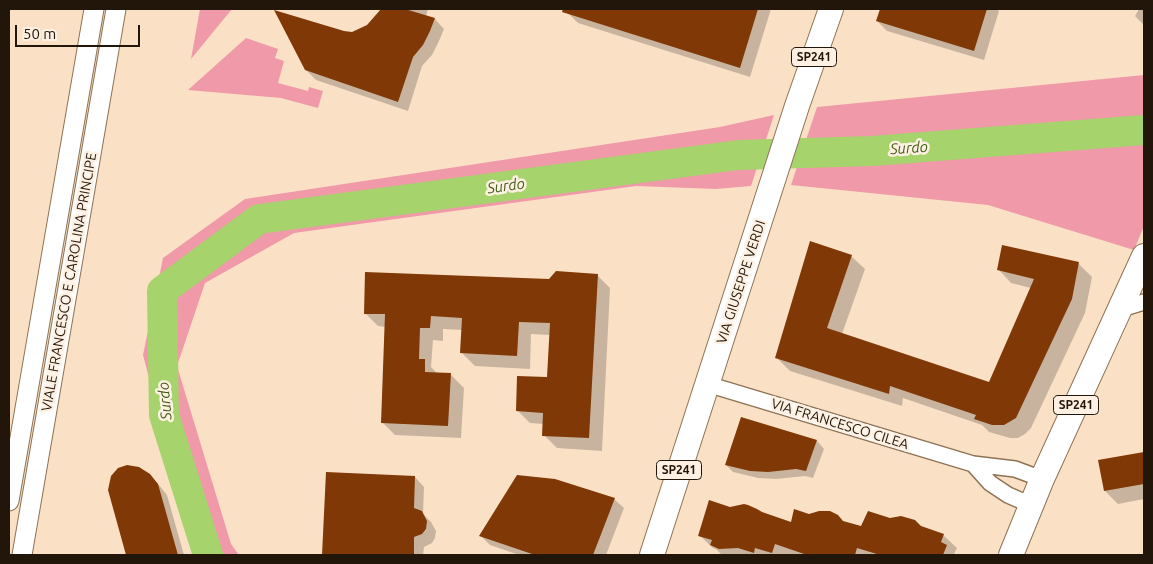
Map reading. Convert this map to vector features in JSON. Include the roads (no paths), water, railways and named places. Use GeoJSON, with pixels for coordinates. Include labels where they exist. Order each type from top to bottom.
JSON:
{"type":"FeatureCollection","features":[{"type":"Feature","properties":{"kind":"main road","name":"VIA GIUSEPPE VERDI"},"geometry":{"type":"LineString","coordinates":[[652,555],[830,9]]}},
{"type":"Feature","properties":{"kind":"main road","name":"SP241"},"geometry":{"type":"LineString","coordinates":[[1011,555],[1042,479],[1144,256]]}},
{"type":"Feature","properties":{"kind":"street","name":"VIALE FRANCESCO E CAROLINA PRINCIPE"},"geometry":{"type":"LineString","coordinates":[[9,501],[94,9]]}},
{"type":"Feature","properties":{"kind":"street","name":"VIALE FRANCESCO E CAROLINA PRINCIPE"},"geometry":{"type":"LineString","coordinates":[[22,555],[116,9]]}},
{"type":"Feature","properties":{"kind":"street"},"geometry":{"type":"LineString","coordinates":[[1121,309],[1144,302]]}},
{"type":"Feature","properties":{"kind":"street","name":"VIA FRANCESCO CILEA"},"geometry":{"type":"LineString","coordinates":[[707,384],[973,464],[1015,469],[1042,479]]}},
{"type":"Feature","properties":{"kind":"street"},"geometry":{"type":"LineString","coordinates":[[973,464],[990,483],[1008,495],[1031,505]]}},
{"type":"Feature","properties":{"kind":"waterway","name":"Surdo"},"geometry":{"type":"LineString","coordinates":[[208,555],[164,415],[162,291],[259,219],[738,155],[872,151],[1144,130]]}}]}
